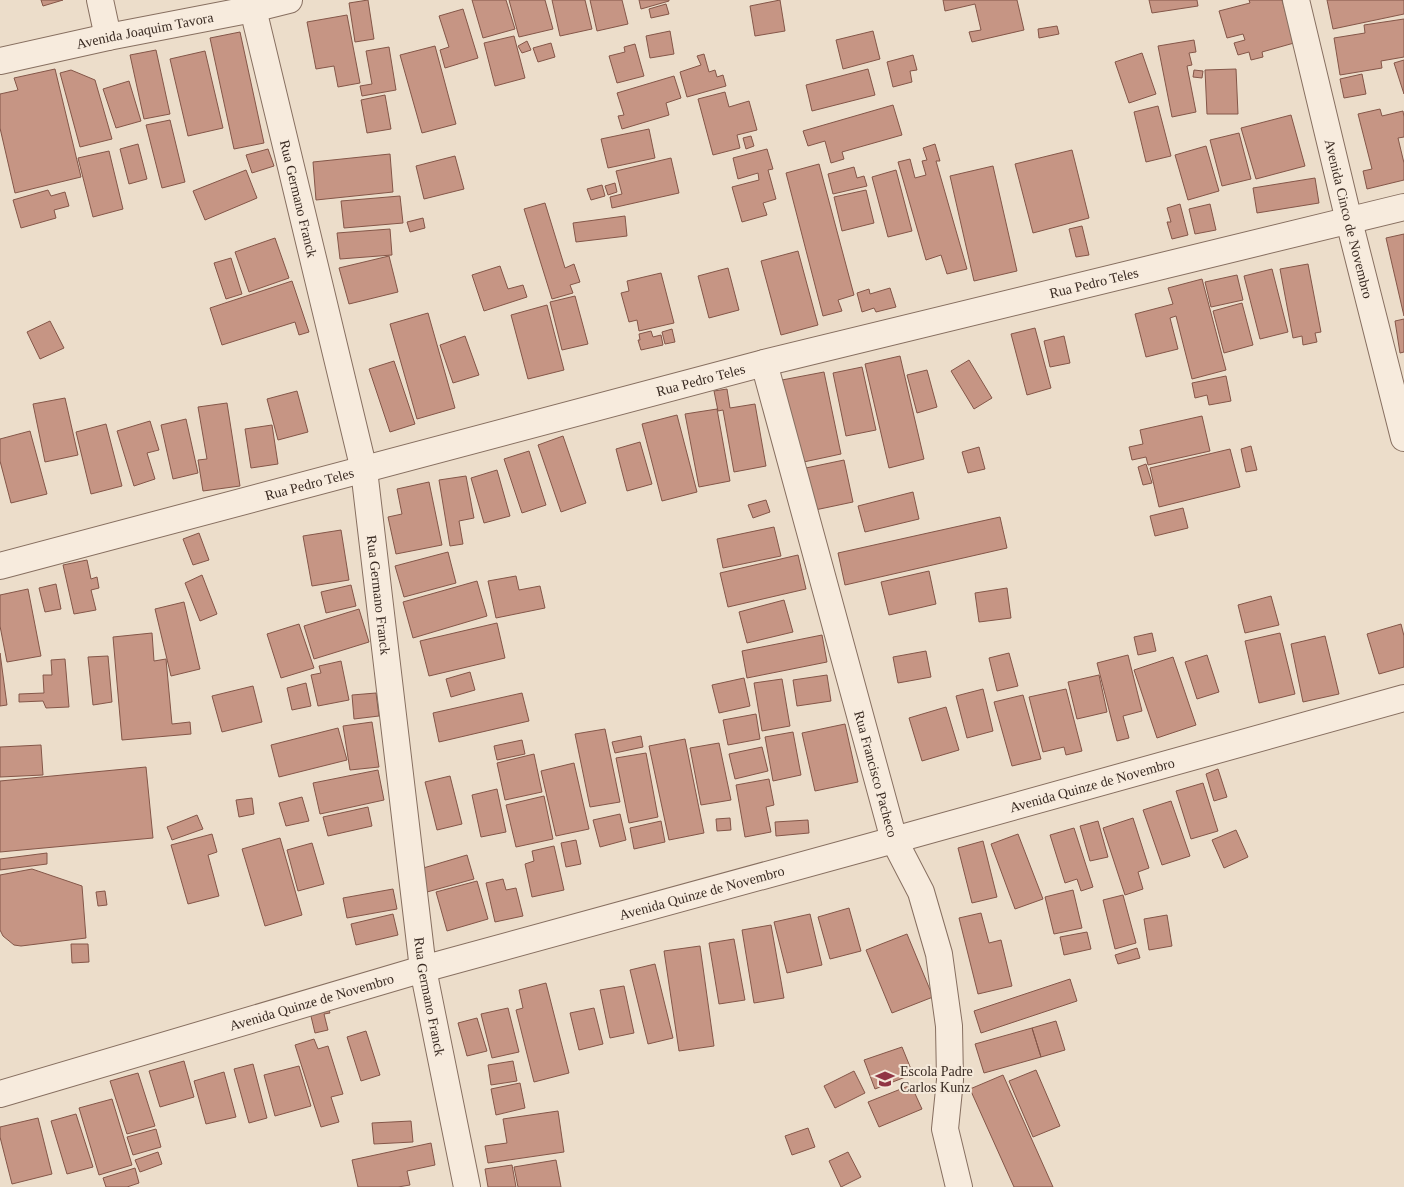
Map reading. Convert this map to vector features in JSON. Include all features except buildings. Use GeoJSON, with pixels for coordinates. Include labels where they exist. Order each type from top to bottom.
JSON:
{"type":"FeatureCollection","features":[{"type":"Feature","properties":{"kind":"street"},"geometry":{"type":"LineString","coordinates":[[100,0],[108,37]]}},
{"type":"Feature","properties":{"kind":"street","name":"Avenida Joaquim Tavora"},"geometry":{"type":"LineString","coordinates":[[0,61],[289,0]]}},
{"type":"Feature","properties":{"kind":"street","name":"Avenida Cinco de Novembro"},"geometry":{"type":"LineString","coordinates":[[1296,0],[1404,438]]}},
{"type":"Feature","properties":{"kind":"street","name":"Rua Germano Franck"},"geometry":{"type":"LineString","coordinates":[[253,9],[364,470],[423,969],[467,1187]]}},
{"type":"Feature","properties":{"kind":"street","name":"Rua Pedro Teles"},"geometry":{"type":"LineString","coordinates":[[0,566],[764,363],[1404,207]]}},
{"type":"Feature","properties":{"kind":"street","name":"Rua Francisco Pacheco"},"geometry":{"type":"LineString","coordinates":[[764,363],[894,840],[922,892],[939,954],[949,1026],[950,1080],[945,1128],[959,1187]]}},
{"type":"Feature","properties":{"kind":"street","name":"Avenida Quinze de Novembro"},"geometry":{"type":"LineString","coordinates":[[0,1094],[423,969],[1404,698]]}},
{"type":"Feature","properties":{"kind":"place","name":"Escola Padre Carlos Kunz"},"geometry":{"type":"Point","coordinates":[885,1079]}}]}
